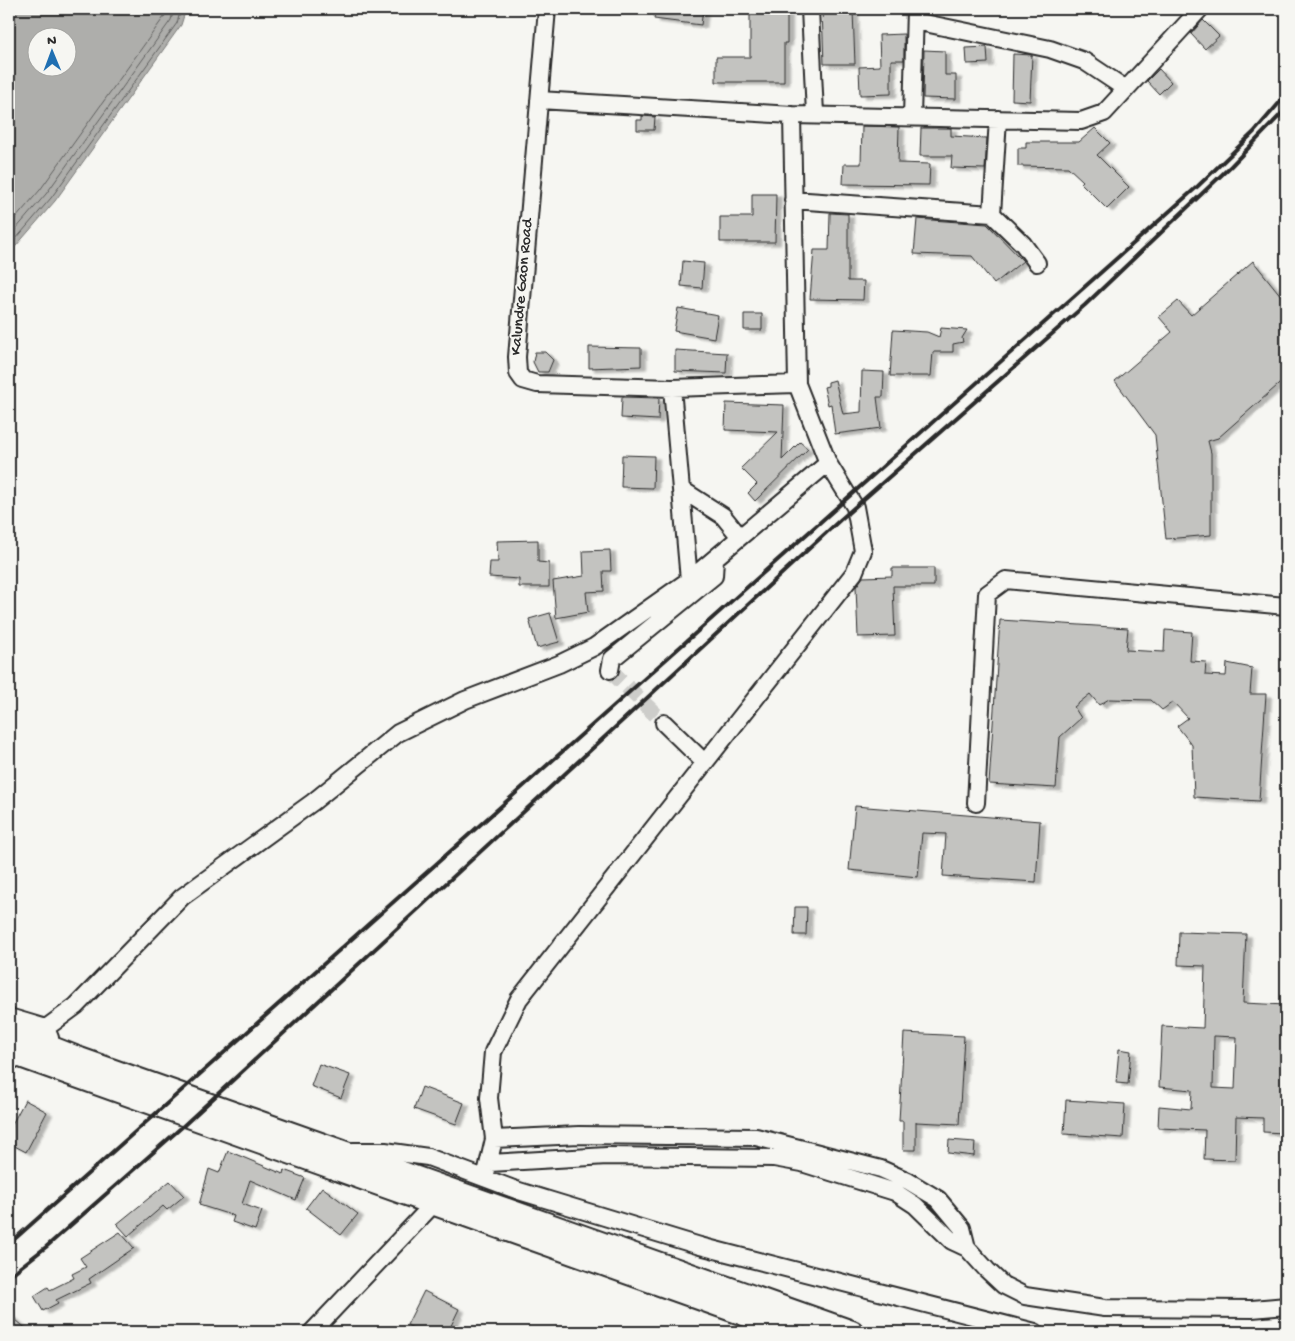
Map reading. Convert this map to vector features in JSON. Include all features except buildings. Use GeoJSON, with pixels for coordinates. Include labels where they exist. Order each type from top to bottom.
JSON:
{"type":"FeatureCollection","features":[{"type":"Feature","properties":{"kind":"highway"},"geometry":{"type":"LineString","coordinates":[[9,1031],[80,1059],[343,1152],[440,1196],[541,1222],[852,1332]]}},
{"type":"Feature","properties":{"kind":"highway"},"geometry":{"type":"LineString","coordinates":[[9,1052],[44,1045],[794,1332]]}},
{"type":"Feature","properties":{"kind":"street","name":"Kalundre Gaon Road"},"geometry":{"type":"LineString","coordinates":[[547,9],[517,357],[518,373],[523,380],[537,384],[672,388],[797,384]]}},
{"type":"Feature","properties":{"kind":"street"},"geometry":{"type":"LineString","coordinates":[[810,9],[815,114]]}},
{"type":"Feature","properties":{"kind":"street"},"geometry":{"type":"LineString","coordinates":[[539,100],[792,115],[1081,121],[1104,114],[1200,9]]}},
{"type":"Feature","properties":{"kind":"street"},"geometry":{"type":"LineString","coordinates":[[912,117],[915,15],[1050,49],[1084,61],[1126,90]]}},
{"type":"Feature","properties":{"kind":"street"},"geometry":{"type":"LineString","coordinates":[[488,1170],[494,1140],[489,1098],[493,1052],[519,999],[854,573],[863,551],[855,507],[828,463],[797,384],[792,115]]}},
{"type":"Feature","properties":{"kind":"street"},"geometry":{"type":"LineString","coordinates":[[992,214],[998,119]]}},
{"type":"Feature","properties":{"kind":"street"},"geometry":{"type":"LineString","coordinates":[[793,200],[992,214],[1023,244],[1037,264]]}},
{"type":"Feature","properties":{"kind":"street"},"geometry":{"type":"LineString","coordinates":[[672,388],[689,580]]}},
{"type":"Feature","properties":{"kind":"street"},"geometry":{"type":"LineString","coordinates":[[9,1017],[44,1045],[76,1006],[182,897],[313,802],[398,733],[465,700],[559,664],[594,647],[689,580],[828,463]]}},
{"type":"Feature","properties":{"kind":"street"},"geometry":{"type":"LineString","coordinates":[[681,489],[723,516],[740,537]]}},
{"type":"Feature","properties":{"kind":"street"},"geometry":{"type":"LineString","coordinates":[[610,670],[612,659],[714,576],[715,559]]}},
{"type":"Feature","properties":{"kind":"street"},"geometry":{"type":"LineString","coordinates":[[976,803],[987,594],[994,587],[1006,580],[1286,606]]}},
{"type":"Feature","properties":{"kind":"street"},"geometry":{"type":"LineString","coordinates":[[664,723],[705,763]]}},
{"type":"Feature","properties":{"kind":"street"},"geometry":{"type":"LineString","coordinates":[[494,1140],[579,1135],[756,1137],[881,1169],[908,1181],[938,1199],[962,1228],[967,1248]]}},
{"type":"Feature","properties":{"kind":"street"},"geometry":{"type":"LineString","coordinates":[[343,1152],[385,1151],[420,1156],[462,1170],[488,1170],[608,1156],[774,1158],[802,1163],[895,1192],[915,1204],[952,1241],[967,1248],[1003,1285],[1024,1296],[1105,1308],[1252,1309],[1286,1306]]}},
{"type":"Feature","properties":{"kind":"street"},"geometry":{"type":"LineString","coordinates":[[312,1332],[440,1196],[462,1170]]}},
{"type":"Feature","properties":{"kind":"street"},"geometry":{"type":"LineString","coordinates":[[488,1170],[549,1200],[700,1246],[1035,1332]]}},
{"type":"Feature","properties":{"kind":"street"},"geometry":{"type":"LineString","coordinates":[[541,1222],[549,1200]]}},
{"type":"Feature","properties":{"kind":"water"},"geometry":{"type":"Polygon","coordinates":[[[9,9],[186,9],[181,25],[55,201],[9,254],[9,9]]]}},
{"type":"Feature","properties":{"kind":"tunnel"},"geometry":{"type":"LineString","coordinates":[[610,670],[664,723]]}},
{"type":"Feature","properties":{"kind":"railway"},"geometry":{"type":"LineString","coordinates":[[9,1244],[1198,186],[1254,132],[1286,95]]}},
{"type":"Feature","properties":{"kind":"railway"},"geometry":{"type":"LineString","coordinates":[[9,1276],[46,1247],[182,1127],[840,520],[1085,305],[1231,166],[1286,109]]}}]}
